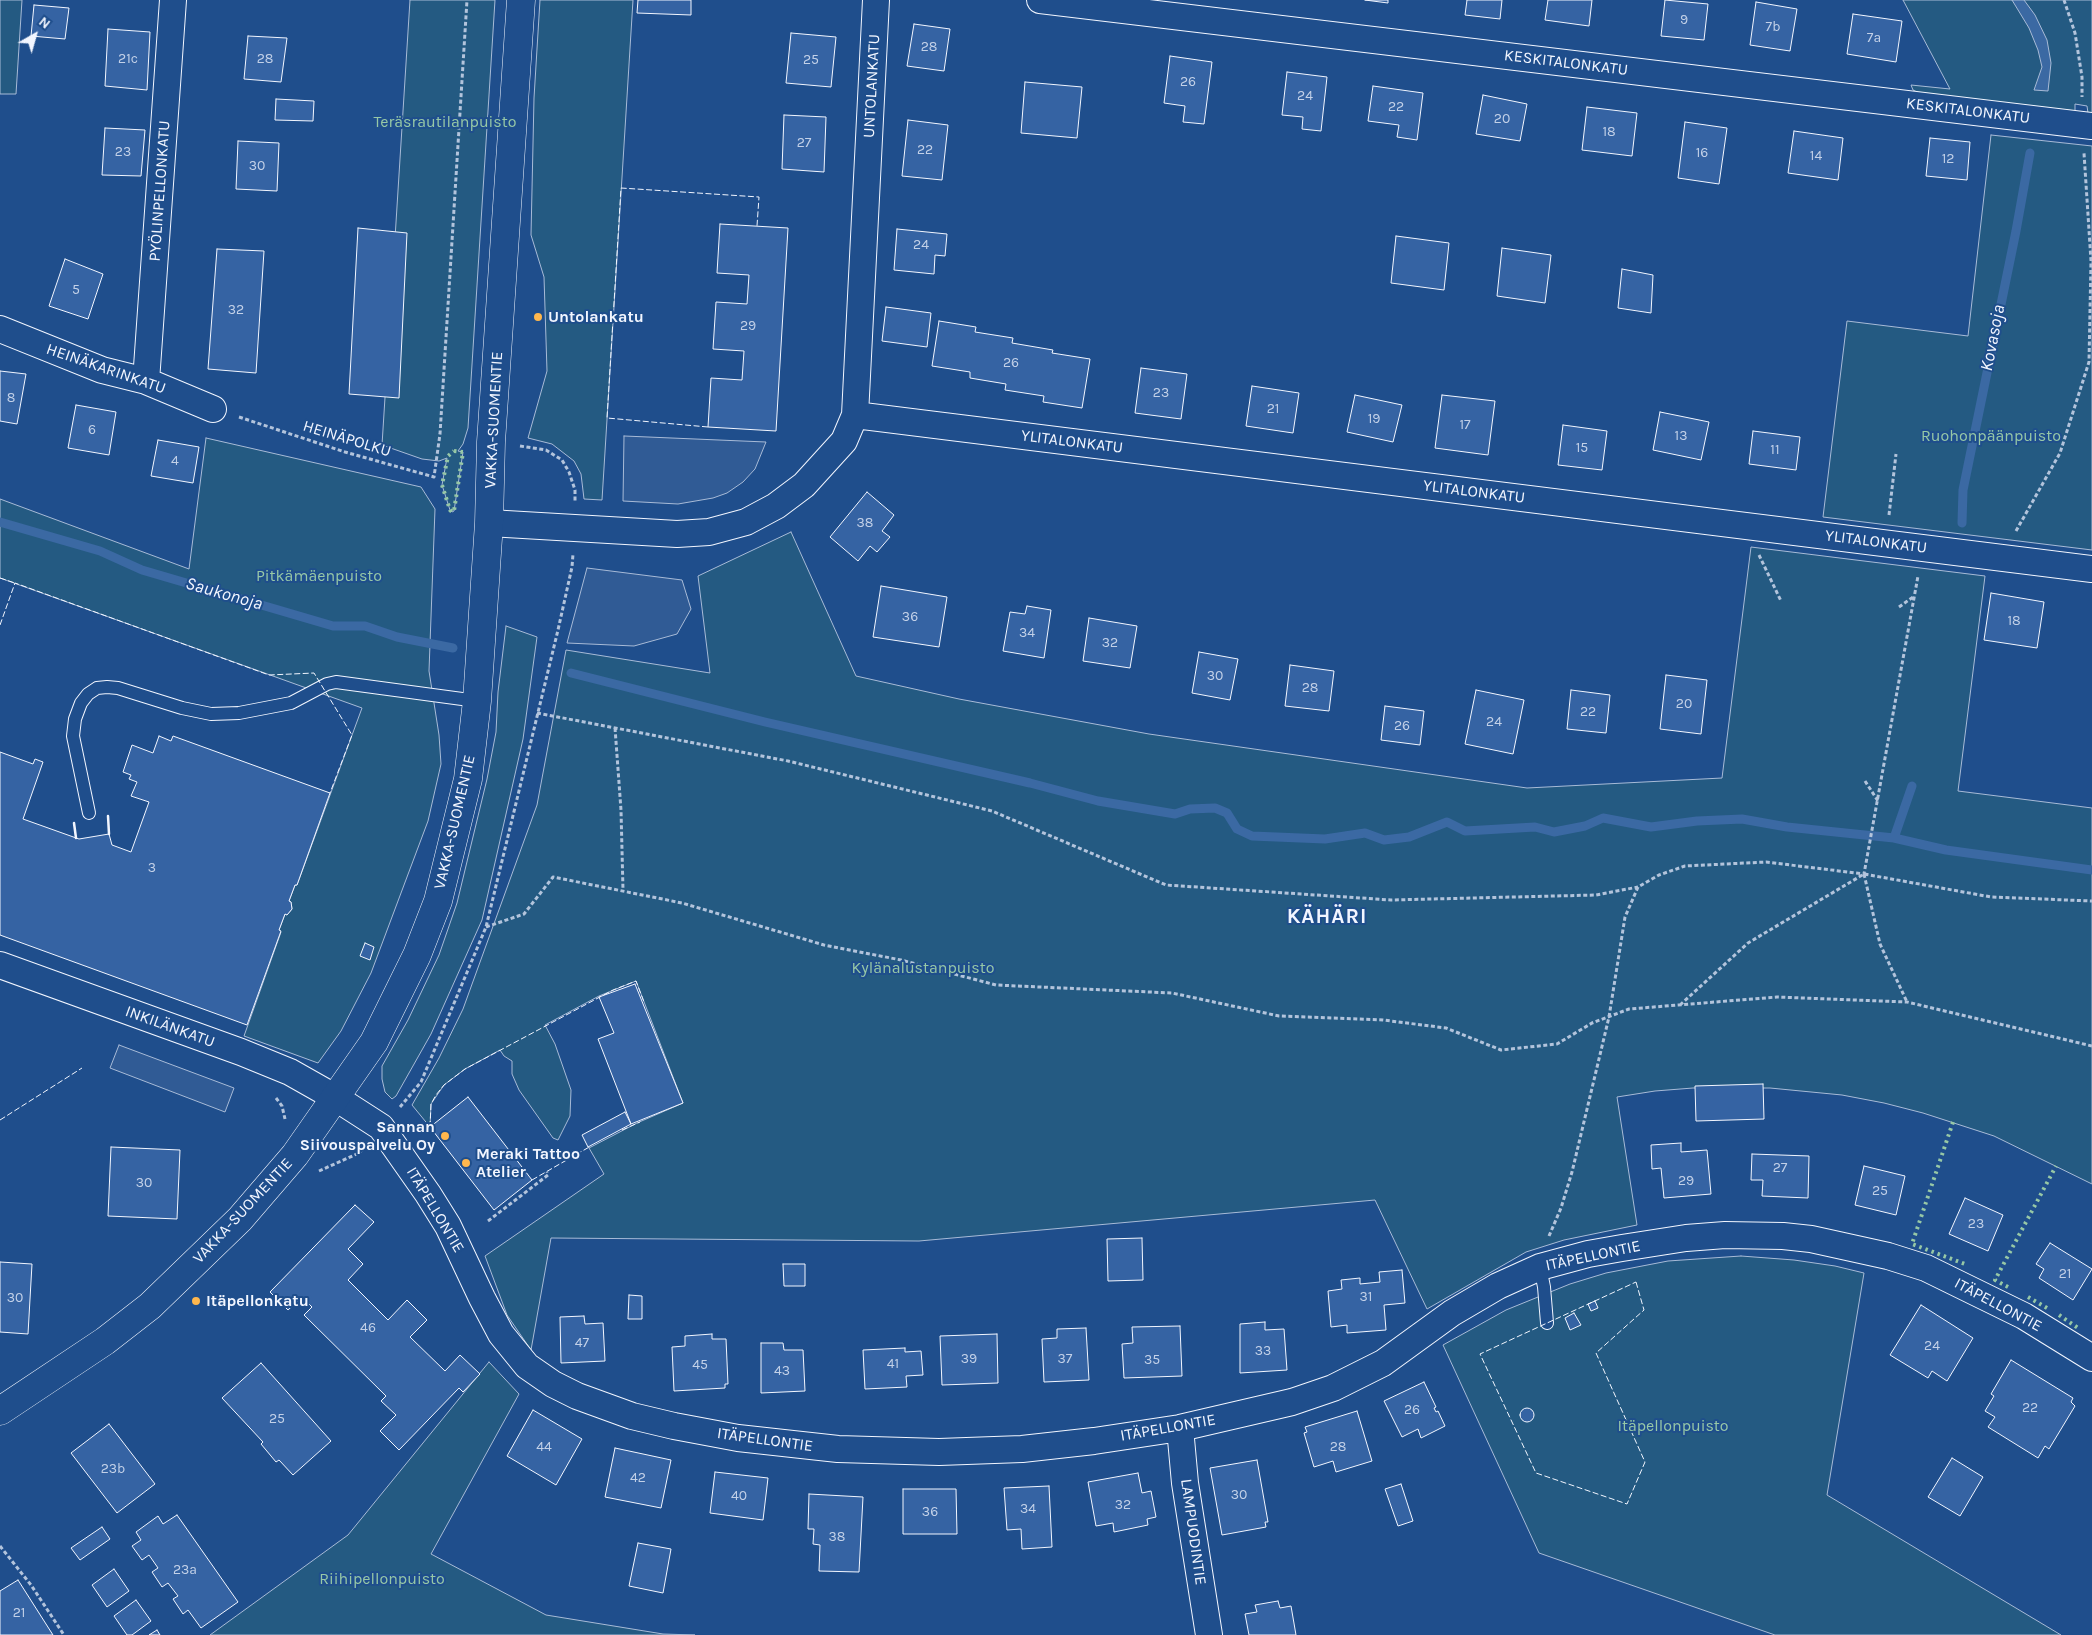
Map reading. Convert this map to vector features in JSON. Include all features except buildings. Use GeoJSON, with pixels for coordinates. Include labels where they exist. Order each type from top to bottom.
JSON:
{"type":"FeatureCollection","features":[{"type":"Feature","properties":{"kind":"street","name":"PYÖLINPELLONKATU"},"geometry":{"type":"LineString","coordinates":[[146,381],[173,0]]}},
{"type":"Feature","properties":{"kind":"street","name":"VAKKA-SUOMENTIE"},"geometry":{"type":"LineString","coordinates":[[0,1411],[105,1341],[150,1306],[240,1219],[296,1155],[374,1042],[417,954],[438,901],[468,779],[477,700],[489,524],[491,442],[521,0]]}},
{"type":"Feature","properties":{"kind":"street","name":"UNTOLANKATU"},"geometry":{"type":"LineString","coordinates":[[489,524],[677,534],[710,532],[746,522],[776,506],[804,485],[844,441],[855,415],[876,0]]}},
{"type":"Feature","properties":{"kind":"street","name":"KESKITALONKATU"},"geometry":{"type":"LineString","coordinates":[[1040,0],[2087,126]]}},
{"type":"Feature","properties":{"kind":"street","name":"HEINÄKARINKATU"},"geometry":{"type":"LineString","coordinates":[[0,329],[102,370],[146,381],[213,409]]}},
{"type":"Feature","properties":{"kind":"street","name":"YLITALONKATU"},"geometry":{"type":"LineString","coordinates":[[855,415],[2092,569]]}},
{"type":"Feature","properties":{"kind":"street","name":"INKILÄNKATU"},"geometry":{"type":"LineString","coordinates":[[0,965],[241,1052],[290,1072],[336,1098]]}},
{"type":"Feature","properties":{"kind":"street","name":"ITÄPELLONTIE"},"geometry":{"type":"LineString","coordinates":[[336,1098],[381,1127],[400,1152],[448,1226],[501,1334],[512,1349],[539,1376],[603,1407],[632,1416],[738,1438],[838,1449],[939,1452],[1022,1449],[1094,1441],[1180,1428],[1292,1402],[1333,1388],[1383,1362],[1452,1313],[1498,1286],[1540,1267],[1588,1254],[1686,1238],[1735,1235],[1783,1236],[1811,1239],[1888,1256],[1926,1268],[2024,1316],[2092,1358]]}},
{"type":"Feature","properties":{"kind":"street","name":"LAMPUODINTIE"},"geometry":{"type":"LineString","coordinates":[[1180,1428],[1185,1483],[1209,1635]]}},
{"type":"Feature","properties":{"kind":"lane"},"geometry":{"type":"LineString","coordinates":[[89,813],[74,736],[75,719],[81,703],[88,694],[98,688],[108,686],[118,688],[182,708],[211,714],[239,714],[291,702],[326,684],[336,682],[477,700]]}},
{"type":"Feature","properties":{"kind":"lane"},"geometry":{"type":"LineString","coordinates":[[1540,1267],[1544,1286],[1547,1323]]}},
{"type":"Feature","properties":{"kind":"path","name":"HEINÄPOLKU"},"geometry":{"type":"LineString","coordinates":[[213,409],[345,452],[434,478],[440,434],[467,0]]}},
{"type":"Feature","properties":{"kind":"path"},"geometry":{"type":"LineString","coordinates":[[2014,534],[2060,453],[2089,362],[2091,261],[2087,126],[2075,33],[2064,0]]}},
{"type":"Feature","properties":{"kind":"path"},"geometry":{"type":"LineString","coordinates":[[1886,543],[1896,454]]}},
{"type":"Feature","properties":{"kind":"path"},"geometry":{"type":"LineString","coordinates":[[1907,1002],[1880,944],[1864,874],[1913,597],[1926,548]]}},
{"type":"Feature","properties":{"kind":"path"},"geometry":{"type":"LineString","coordinates":[[1759,554],[1781,601]]}},
{"type":"Feature","properties":{"kind":"path"},"geometry":{"type":"LineString","coordinates":[[1899,607],[1913,597]]}},
{"type":"Feature","properties":{"kind":"path"},"geometry":{"type":"LineString","coordinates":[[537,713],[788,761],[992,811],[1166,885],[1391,900],[1596,895],[1638,887],[1659,875],[1685,866],[1766,862],[1864,874],[1991,897],[2092,901]]}},
{"type":"Feature","properties":{"kind":"path"},"geometry":{"type":"LineString","coordinates":[[615,728],[624,890]]}},
{"type":"Feature","properties":{"kind":"path"},"geometry":{"type":"LineString","coordinates":[[1865,781],[1878,802]]}},
{"type":"Feature","properties":{"kind":"path"},"geometry":{"type":"LineString","coordinates":[[1679,1005],[1748,943],[1808,910],[1864,874]]}},
{"type":"Feature","properties":{"kind":"path"},"geometry":{"type":"LineString","coordinates":[[486,927],[524,914],[552,877],[682,903],[824,945],[901,960],[996,985],[1172,994],[1279,1016],[1384,1020],[1446,1028],[1502,1050],[1557,1044],[1592,1023],[1629,1009],[1777,997],[1907,1002],[2092,1046]]}},
{"type":"Feature","properties":{"kind":"path"},"geometry":{"type":"LineString","coordinates":[[1540,1267],[1542,1250],[1561,1208],[1572,1172],[1609,1017],[1625,917],[1638,887]]}},
{"type":"Feature","properties":{"kind":"path"},"geometry":{"type":"LineString","coordinates":[[272,1094],[282,1106],[285,1122]]}},
{"type":"Feature","properties":{"kind":"path"},"geometry":{"type":"LineString","coordinates":[[488,1221],[548,1175],[547,1172]]}},
{"type":"Feature","properties":{"kind":"path"},"geometry":{"type":"LineString","coordinates":[[0,1546],[31,1585],[64,1635]]}},
{"type":"Feature","properties":{"kind":"green space"},"geometry":{"type":"Polygon","coordinates":[[[0,0],[22,0],[16,94],[0,94],[0,0]]]}},
{"type":"Feature","properties":{"kind":"green space","name":"Teräsrautilanpuisto"},"geometry":{"type":"Polygon","coordinates":[[[410,0],[495,0],[468,428],[463,444],[458,451],[463,452],[454,511],[452,512],[442,485],[447,458],[439,461],[422,459],[382,445],[410,0]]]}},
{"type":"Feature","properties":{"kind":"green space","name":"Teräsrautilanpuisto"},"geometry":{"type":"Polygon","coordinates":[[[540,0],[633,0],[602,500],[584,499],[581,474],[574,461],[552,444],[528,438],[547,371],[544,277],[531,235],[534,98],[540,0]]]}},
{"type":"Feature","properties":{"kind":"green space"},"geometry":{"type":"Polygon","coordinates":[[[1903,0],[2092,0],[2092,113],[2088,113],[2087,106],[2075,104],[2075,111],[1919,93],[1913,90],[1911,85],[1950,89],[1903,0]]]}},
{"type":"Feature","properties":{"kind":"green space","name":"Ruohonpäänpuisto"},"geometry":{"type":"Polygon","coordinates":[[[1991,135],[2092,146],[2092,550],[1823,517],[1847,321],[1968,336],[1991,135]]]}},
{"type":"Feature","properties":{"kind":"green space","name":"Pitkämäenpuisto"},"geometry":{"type":"Polygon","coordinates":[[[206,438],[421,487],[435,509],[429,671],[439,735],[441,764],[428,821],[371,973],[341,1031],[318,1063],[244,1036],[281,932],[279,930],[285,914],[287,915],[292,909],[291,902],[289,901],[295,885],[297,885],[362,708],[0,578],[0,499],[189,569],[206,438]]]}},
{"type":"Feature","properties":{"kind":"green space","name":"Kylänalustanpuisto"},"geometry":{"type":"Polygon","coordinates":[[[791,532],[856,676],[959,699],[1149,734],[1527,788],[1722,778],[1751,547],[1985,576],[1958,791],[2092,808],[2092,1184],[1994,1136],[1923,1113],[1884,1103],[1842,1095],[1770,1088],[1693,1088],[1655,1091],[1617,1097],[1637,1225],[1564,1240],[1526,1252],[1427,1309],[1375,1200],[919,1241],[551,1238],[531,1350],[507,1315],[485,1256],[604,1174],[589,1148],[637,1123],[683,1103],[636,981],[599,996],[545,1025],[555,1044],[571,1090],[570,1116],[558,1140],[553,1138],[519,1090],[512,1074],[512,1061],[504,1056],[500,1050],[465,1069],[444,1085],[431,1104],[430,1127],[412,1105],[439,1058],[463,1009],[537,805],[566,650],[710,673],[698,576],[791,532]]]}},
{"type":"Feature","properties":{"kind":"green space"},"geometry":{"type":"Polygon","coordinates":[[[506,626],[537,637],[523,739],[482,920],[431,1034],[396,1096],[392,1099],[385,1092],[382,1066],[408,1020],[439,955],[457,903],[487,779],[496,732],[498,692],[506,626]]]}},
{"type":"Feature","properties":{"kind":"green space","name":"Itäpellonpuisto"},"geometry":{"type":"Polygon","coordinates":[[[1741,1256],[1794,1260],[1835,1266],[1864,1273],[1827,1495],[2061,1635],[1775,1635],[1539,1553],[1443,1345],[1506,1310],[1570,1284],[1606,1273],[1668,1261],[1741,1256]]]}},
{"type":"Feature","properties":{"kind":"green space","name":"Riihipellonpuisto"},"geometry":{"type":"Polygon","coordinates":[[[489,1362],[519,1394],[431,1554],[546,1615],[663,1634],[695,1635],[210,1635],[348,1535],[489,1362]]]}},
{"type":"Feature","properties":{"kind":"shaded area"},"geometry":{"type":"Polygon","coordinates":[[[2012,0],[2024,0],[2035,15],[2047,40],[2051,63],[2048,91],[2034,90],[2042,67],[2038,50],[2029,28],[2012,0]]]}},
{"type":"Feature","properties":{"kind":"shaded area"},"geometry":{"type":"Polygon","coordinates":[[[624,436],[766,442],[755,469],[743,482],[727,493],[713,498],[678,504],[623,501],[624,436]]]}},
{"type":"Feature","properties":{"kind":"shaded area"},"geometry":{"type":"Polygon","coordinates":[[[587,568],[682,580],[691,609],[677,634],[634,646],[567,643],[587,568]]]}},
{"type":"Feature","properties":{"kind":"shaded area"},"geometry":{"type":"Polygon","coordinates":[[[119,1045],[234,1088],[225,1112],[110,1068],[119,1045]]]}},
{"type":"Feature","properties":{"kind":"waterway","name":"Kovasoja"},"geometry":{"type":"LineString","coordinates":[[1962,523],[1963,490],[2030,153]]}},
{"type":"Feature","properties":{"kind":"waterway","name":"Saukonoja"},"geometry":{"type":"LineString","coordinates":[[0,522],[100,551],[142,570],[333,626],[365,626],[397,637],[453,648]]}},
{"type":"Feature","properties":{"kind":"waterway"},"geometry":{"type":"LineString","coordinates":[[571,673],[765,722],[1030,783],[1098,801],[1175,814],[1190,809],[1215,808],[1227,813],[1237,829],[1252,836],[1325,839],[1365,833],[1384,840],[1409,837],[1447,822],[1465,831],[1535,827],[1554,832],[1585,826],[1603,818],[1651,827],[1697,821],[1742,819],[1787,827],[1894,838],[1946,850],[2092,870]]}},
{"type":"Feature","properties":{"kind":"waterway"},"geometry":{"type":"LineString","coordinates":[[1894,838],[1912,786]]}},
{"type":"Feature","properties":{"kind":"hedge"},"geometry":{"type":"LineString","coordinates":[[454,451],[463,452],[454,511],[452,512],[442,485],[448,456],[454,451]]}},
{"type":"Feature","properties":{"kind":"hedge"},"geometry":{"type":"LineString","coordinates":[[1953,1122],[1912,1244],[1965,1264]]}},
{"type":"Feature","properties":{"kind":"hedge"},"geometry":{"type":"LineString","coordinates":[[2008,1287],[1995,1280],[2056,1166]]}},
{"type":"Feature","properties":{"kind":"hedge"},"geometry":{"type":"LineString","coordinates":[[2028,1297],[2047,1308]]}},
{"type":"Feature","properties":{"kind":"hedge"},"geometry":{"type":"LineString","coordinates":[[2059,1315],[2078,1328]]}},
{"type":"Feature","properties":{"kind":"fence"},"geometry":{"type":"LineString","coordinates":[[708,427],[607,418],[621,188],[759,197],[757,226]]}},
{"type":"Feature","properties":{"kind":"fence"},"geometry":{"type":"LineString","coordinates":[[0,578],[15,583]]}},
{"type":"Feature","properties":{"kind":"fence"},"geometry":{"type":"LineString","coordinates":[[0,625],[15,583],[269,675],[314,673],[352,735],[330,793]]}},
{"type":"Feature","properties":{"kind":"fence"},"geometry":{"type":"LineString","coordinates":[[430,1127],[431,1104],[436,1095],[444,1085],[465,1069],[613,990],[636,981],[644,1002]]}},
{"type":"Feature","properties":{"kind":"fence"},"geometry":{"type":"LineString","coordinates":[[0,1120],[82,1068]]}},
{"type":"Feature","properties":{"kind":"fence"},"geometry":{"type":"LineString","coordinates":[[622,1130],[640,1122]]}},
{"type":"Feature","properties":{"kind":"fence"},"geometry":{"type":"LineString","coordinates":[[532,1180],[591,1146]]}},
{"type":"Feature","properties":{"kind":"fence"},"geometry":{"type":"LineString","coordinates":[[1636,1282],[1644,1310],[1596,1353],[1645,1462],[1627,1504],[1536,1473],[1480,1354],[1636,1282]]}},
{"type":"Feature","properties":{"kind":"wall"},"geometry":{"type":"LineString","coordinates":[[108,816],[109,834]]}},
{"type":"Feature","properties":{"kind":"wall"},"geometry":{"type":"LineString","coordinates":[[74,823],[76,838]]}},
{"type":"Feature","properties":{"kind":"place","name":"Untolankatu"},"geometry":{"type":"Point","coordinates":[538,317]}},
{"type":"Feature","properties":{"kind":"place","name":"Sannan Siivouspalvelu Oy"},"geometry":{"type":"Point","coordinates":[445,1136]}},
{"type":"Feature","properties":{"kind":"place","name":"Meraki Tattoo Atelier"},"geometry":{"type":"Point","coordinates":[466,1163]}},
{"type":"Feature","properties":{"kind":"place","name":"Itäpellonkatu"},"geometry":{"type":"Point","coordinates":[196,1301]}},
{"type":"Feature","properties":{"kind":"district","name":"KÄHÄRI"},"geometry":{"type":"Point","coordinates":[1327,917]}}]}
